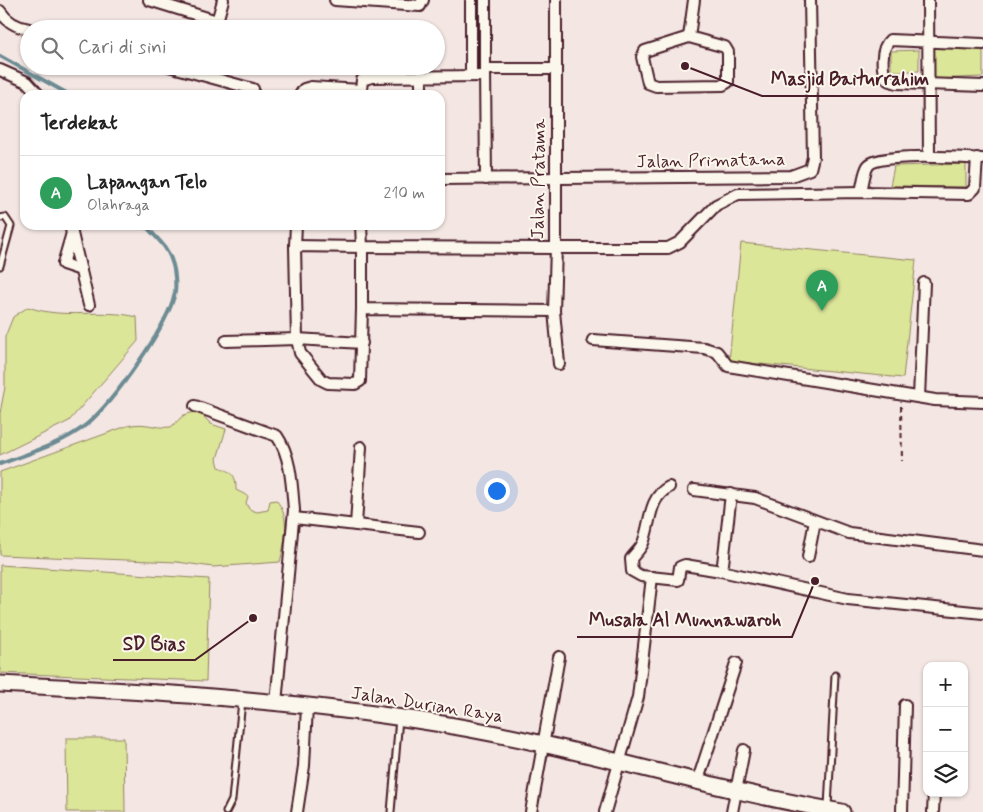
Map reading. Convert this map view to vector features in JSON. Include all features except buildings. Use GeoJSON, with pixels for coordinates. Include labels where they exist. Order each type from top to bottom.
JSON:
{"type":"FeatureCollection","features":[{"type":"Feature","properties":{"kind":"main road","name":"Jalan Durian Raya"},"geometry":{"type":"LineString","coordinates":[[0,684],[138,691],[307,706],[399,718],[542,743],[698,780],[790,807],[835,811]]}},
{"type":"Feature","properties":{"kind":"street"},"geometry":{"type":"LineString","coordinates":[[149,0],[203,20]]}},
{"type":"Feature","properties":{"kind":"street"},"geometry":{"type":"LineString","coordinates":[[217,20],[223,0]]}},
{"type":"Feature","properties":{"kind":"street"},"geometry":{"type":"LineString","coordinates":[[335,0],[420,6],[423,1]]}},
{"type":"Feature","properties":{"kind":"street"},"geometry":{"type":"LineString","coordinates":[[471,0],[471,76]]}},
{"type":"Feature","properties":{"kind":"street"},"geometry":{"type":"LineString","coordinates":[[485,0],[486,179]]}},
{"type":"Feature","properties":{"kind":"street","name":"Jalan Pratama"},"geometry":{"type":"LineString","coordinates":[[296,246],[556,248],[556,0]]}},
{"type":"Feature","properties":{"kind":"street"},"geometry":{"type":"LineString","coordinates":[[689,37],[694,0]]}},
{"type":"Feature","properties":{"kind":"street","name":"Jalan Primatama"},"geometry":{"type":"LineString","coordinates":[[445,179],[791,176],[806,172],[810,169],[813,157],[810,0]]}},
{"type":"Feature","properties":{"kind":"street"},"geometry":{"type":"LineString","coordinates":[[928,0],[929,157]]}},
{"type":"Feature","properties":{"kind":"street"},"geometry":{"type":"LineString","coordinates":[[0,11],[5,20],[20,27]]}},
{"type":"Feature","properties":{"kind":"street"},"geometry":{"type":"LineString","coordinates":[[689,37],[725,47],[728,52],[728,82],[722,86],[654,86],[648,83],[642,57],[645,51],[689,37]]}},
{"type":"Feature","properties":{"kind":"street"},"geometry":{"type":"LineString","coordinates":[[983,44],[890,40],[886,45],[883,69],[884,76],[892,82],[928,86],[983,86]]}},
{"type":"Feature","properties":{"kind":"street"},"geometry":{"type":"LineString","coordinates":[[361,90],[361,82],[367,78],[471,76],[485,73],[556,69]]}},
{"type":"Feature","properties":{"kind":"street"},"geometry":{"type":"LineString","coordinates":[[0,70],[26,82],[34,90]]}},
{"type":"Feature","properties":{"kind":"street"},"geometry":{"type":"LineString","coordinates":[[215,75],[253,89]]}},
{"type":"Feature","properties":{"kind":"street"},"geometry":{"type":"LineString","coordinates":[[420,76],[421,90]]}},
{"type":"Feature","properties":{"kind":"street"},"geometry":{"type":"LineString","coordinates":[[303,90],[311,87],[341,90]]}},
{"type":"Feature","properties":{"kind":"street"},"geometry":{"type":"LineString","coordinates":[[560,364],[554,310],[556,248],[668,248],[680,242],[716,205],[738,194],[861,192],[969,194],[975,188],[980,159],[929,157],[876,160],[867,166],[861,192]]}},
{"type":"Feature","properties":{"kind":"street"},"geometry":{"type":"LineString","coordinates":[[71,230],[89,306]]}},
{"type":"Feature","properties":{"kind":"street"},"geometry":{"type":"LineString","coordinates":[[71,230],[63,264],[81,270]]}},
{"type":"Feature","properties":{"kind":"street"},"geometry":{"type":"LineString","coordinates":[[296,230],[297,339],[303,360],[322,380],[328,383],[354,384],[360,381],[362,343],[361,230]]}},
{"type":"Feature","properties":{"kind":"street"},"geometry":{"type":"LineString","coordinates":[[919,397],[924,283]]}},
{"type":"Feature","properties":{"kind":"street"},"geometry":{"type":"LineString","coordinates":[[362,310],[554,310]]}},
{"type":"Feature","properties":{"kind":"street"},"geometry":{"type":"LineString","coordinates":[[226,341],[297,339],[362,343]]}},
{"type":"Feature","properties":{"kind":"street"},"geometry":{"type":"LineString","coordinates":[[593,340],[704,348],[717,352],[728,366],[919,397],[983,402]]}},
{"type":"Feature","properties":{"kind":"street"},"geometry":{"type":"LineString","coordinates":[[195,406],[276,436],[283,445],[292,484],[294,518],[276,704]]}},
{"type":"Feature","properties":{"kind":"street"},"geometry":{"type":"LineString","coordinates":[[356,525],[361,447]]}},
{"type":"Feature","properties":{"kind":"street"},"geometry":{"type":"LineString","coordinates":[[669,487],[656,498],[642,545],[631,559],[633,572],[652,577],[678,580],[680,568],[685,566],[720,571],[848,599],[983,613]]}},
{"type":"Feature","properties":{"kind":"street"},"geometry":{"type":"LineString","coordinates":[[694,490],[731,494],[768,502],[849,533],[983,550]]}},
{"type":"Feature","properties":{"kind":"street"},"geometry":{"type":"LineString","coordinates":[[723,564],[731,494]]}},
{"type":"Feature","properties":{"kind":"street"},"geometry":{"type":"LineString","coordinates":[[294,518],[419,532]]}},
{"type":"Feature","properties":{"kind":"street"},"geometry":{"type":"LineString","coordinates":[[808,557],[815,521]]}},
{"type":"Feature","properties":{"kind":"street"},"geometry":{"type":"LineString","coordinates":[[605,812],[638,697],[652,577]]}},
{"type":"Feature","properties":{"kind":"street"},"geometry":{"type":"LineString","coordinates":[[531,812],[559,657]]}},
{"type":"Feature","properties":{"kind":"street"},"geometry":{"type":"LineString","coordinates":[[698,780],[736,663]]}},
{"type":"Feature","properties":{"kind":"street"},"geometry":{"type":"LineString","coordinates":[[902,812],[905,705]]}},
{"type":"Feature","properties":{"kind":"street"},"geometry":{"type":"LineString","coordinates":[[297,812],[304,766],[307,706]]}},
{"type":"Feature","properties":{"kind":"street"},"geometry":{"type":"LineString","coordinates":[[732,812],[744,750]]}},
{"type":"Feature","properties":{"kind":"street"},"geometry":{"type":"LineString","coordinates":[[933,812],[934,797]]}},
{"type":"Feature","properties":{"kind":"lane"},"geometry":{"type":"LineString","coordinates":[[0,218],[5,217],[11,226],[0,266]]}},
{"type":"Feature","properties":{"kind":"lane"},"geometry":{"type":"LineString","coordinates":[[835,675],[835,811]]}},
{"type":"Feature","properties":{"kind":"lane"},"geometry":{"type":"LineString","coordinates":[[226,812],[232,800],[242,700]]}},
{"type":"Feature","properties":{"kind":"lane"},"geometry":{"type":"LineString","coordinates":[[391,812],[399,718]]}},
{"type":"Feature","properties":{"kind":"path"},"geometry":{"type":"LineString","coordinates":[[900,394],[902,461]]}},
{"type":"Feature","properties":{"kind":"green space"},"geometry":{"type":"Polygon","coordinates":[[[933,47],[983,49],[983,77],[934,79],[933,47]]]}},
{"type":"Feature","properties":{"kind":"green space"},"geometry":{"type":"Polygon","coordinates":[[[919,50],[919,71],[891,71],[891,51],[919,50]]]}},
{"type":"Feature","properties":{"kind":"green space"},"geometry":{"type":"Polygon","coordinates":[[[966,164],[966,187],[890,186],[894,166],[966,164]]]}},
{"type":"Feature","properties":{"kind":"green space"},"geometry":{"type":"Polygon","coordinates":[[[741,243],[916,260],[903,378],[729,361],[741,243]]]}},
{"type":"Feature","properties":{"kind":"green space"},"geometry":{"type":"Polygon","coordinates":[[[28,307],[55,313],[110,313],[137,317],[138,341],[69,421],[0,455],[0,413],[5,387],[5,337],[13,317],[28,307]]]}},
{"type":"Feature","properties":{"kind":"green space"},"geometry":{"type":"Polygon","coordinates":[[[198,411],[211,424],[226,429],[217,459],[219,467],[233,475],[236,490],[248,496],[246,503],[249,509],[257,512],[268,510],[270,501],[276,500],[281,507],[286,530],[280,562],[213,567],[177,562],[0,555],[0,472],[127,426],[140,424],[171,427],[184,415],[198,411]]]}},
{"type":"Feature","properties":{"kind":"green space"},"geometry":{"type":"Polygon","coordinates":[[[0,565],[209,579],[206,681],[0,673],[0,565]]]}},
{"type":"Feature","properties":{"kind":"green space"},"geometry":{"type":"Polygon","coordinates":[[[66,738],[124,738],[125,812],[67,812],[66,738]]]}},
{"type":"Feature","properties":{"kind":"waterway"},"geometry":{"type":"LineString","coordinates":[[0,56],[20,67]]}},
{"type":"Feature","properties":{"kind":"waterway"},"geometry":{"type":"LineString","coordinates":[[34,75],[61,90]]}},
{"type":"Feature","properties":{"kind":"waterway"},"geometry":{"type":"LineString","coordinates":[[0,464],[68,437],[87,424],[111,399],[151,342],[171,306],[175,292],[175,282],[171,258],[162,243],[150,230]]}},
{"type":"Feature","properties":{"kind":"place","name":"Masjid Baiturrahim"},"geometry":{"type":"Point","coordinates":[685,66]}},
{"type":"Feature","properties":{"kind":"place","name":"Lapangan Telo"},"geometry":{"type":"Point","coordinates":[822,311]}},
{"type":"Feature","properties":{"kind":"place","name":"Musala Al Munnawaroh"},"geometry":{"type":"Point","coordinates":[815,581]}},
{"type":"Feature","properties":{"kind":"place","name":"SD Bias"},"geometry":{"type":"Point","coordinates":[253,618]}}]}
